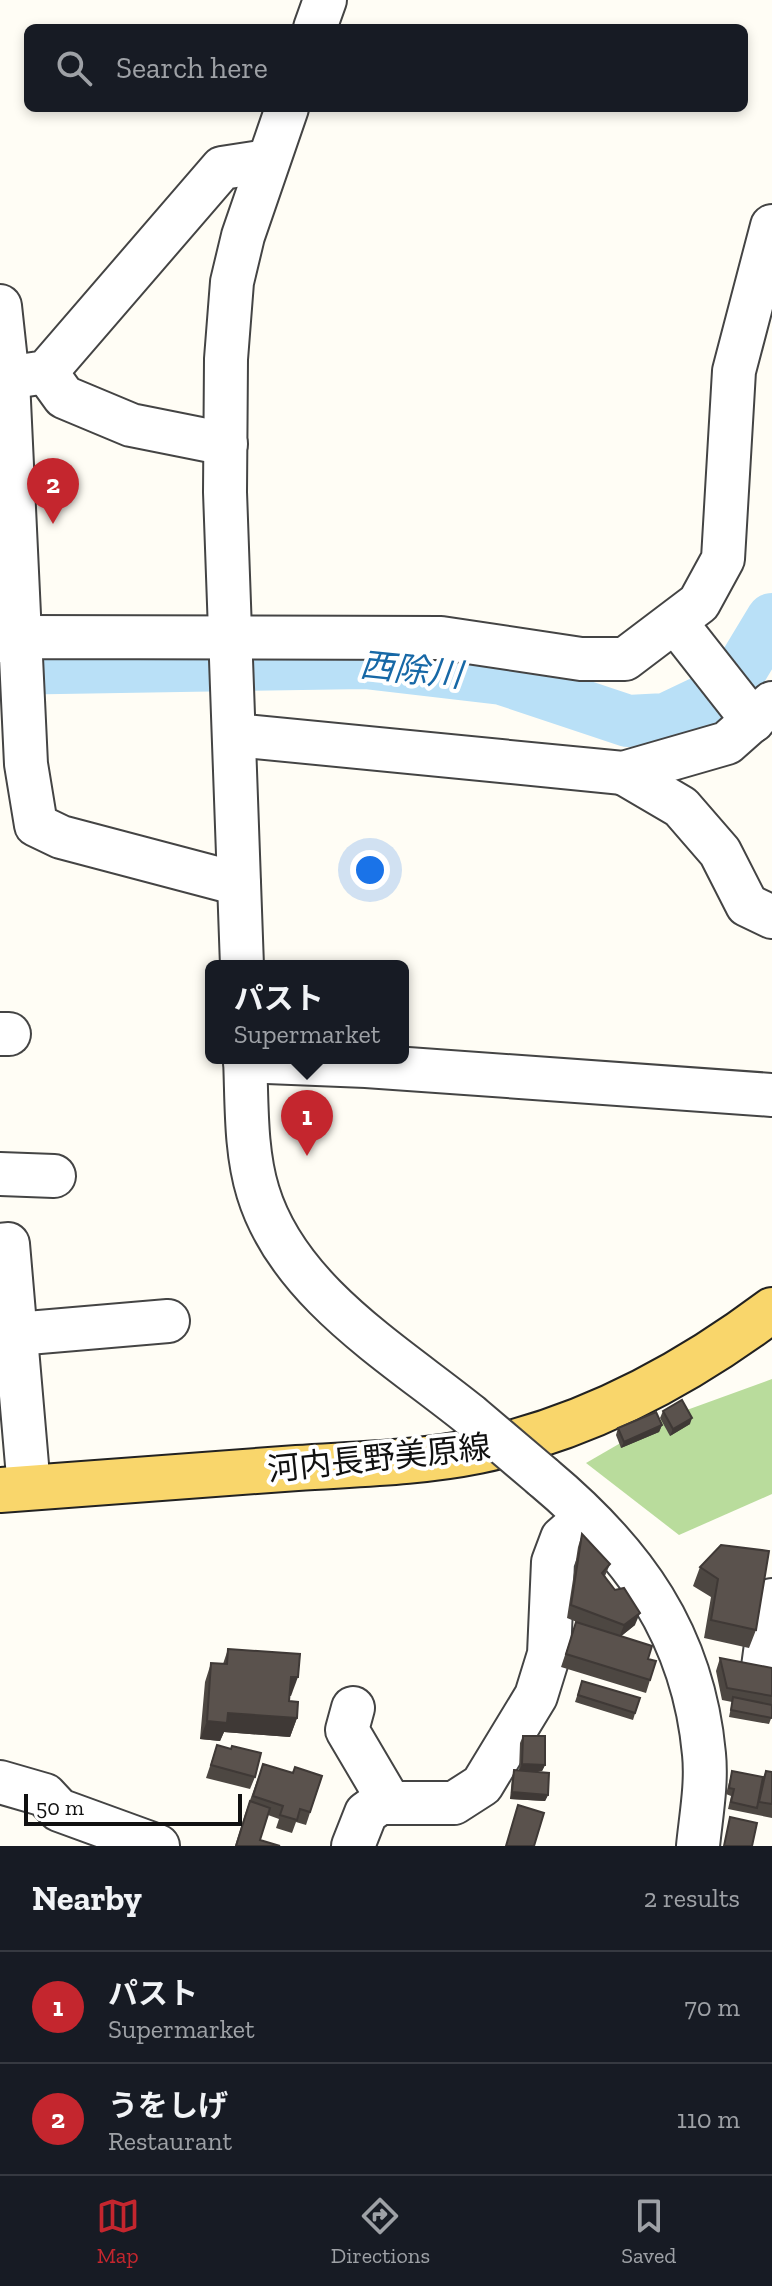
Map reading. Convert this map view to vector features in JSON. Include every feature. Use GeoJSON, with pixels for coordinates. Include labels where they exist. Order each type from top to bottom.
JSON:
{"type":"FeatureCollection","features":[{"type":"Feature","properties":{"kind":"main road","name":"河内長野美原線"},"geometry":{"type":"LineString","coordinates":[[14,1489],[401,1461],[477,1451],[565,1425],[619,1404],[675,1376],[772,1310]]}},
{"type":"Feature","properties":{"kind":"street"},"geometry":{"type":"LineString","coordinates":[[316,24],[325,0]]}},
{"type":"Feature","properties":{"kind":"street"},"geometry":{"type":"LineString","coordinates":[[242,960],[231,641],[226,359],[232,282],[243,236],[285,112]]}},
{"type":"Feature","properties":{"kind":"street"},"geometry":{"type":"LineString","coordinates":[[18,377],[222,168],[267,161]]}},
{"type":"Feature","properties":{"kind":"street"},"geometry":{"type":"LineString","coordinates":[[15,646],[441,638],[581,659],[625,659],[679,627],[699,603],[723,559],[734,371],[772,226]]}},
{"type":"Feature","properties":{"kind":"street"},"geometry":{"type":"LineString","coordinates":[[0,306],[18,377],[8,528],[17,757],[36,825],[61,837],[239,884]]}},
{"type":"Feature","properties":{"kind":"street"},"geometry":{"type":"LineString","coordinates":[[18,377],[131,425],[226,444]]}},
{"type":"Feature","properties":{"kind":"street"},"geometry":{"type":"LineString","coordinates":[[235,735],[623,773],[727,743],[758,713],[679,627]]}},
{"type":"Feature","properties":{"kind":"street"},"geometry":{"type":"LineString","coordinates":[[623,773],[681,807],[720,852],[747,905],[772,917]]}},
{"type":"Feature","properties":{"kind":"street"},"geometry":{"type":"LineString","coordinates":[[245,1064],[251,1157],[269,1222],[308,1278],[345,1316],[470,1415],[586,1517],[639,1574],[666,1616],[681,1652],[698,1716],[704,1757],[698,1846]]}},
{"type":"Feature","properties":{"kind":"street"},"geometry":{"type":"LineString","coordinates":[[331,1064],[772,1095]]}},
{"type":"Feature","properties":{"kind":"street"},"geometry":{"type":"LineString","coordinates":[[0,1174],[54,1176]]}},
{"type":"Feature","properties":{"kind":"street"},"geometry":{"type":"LineString","coordinates":[[0,1245],[8,1244],[16,1334],[10,1393],[14,1489]]}},
{"type":"Feature","properties":{"kind":"street"},"geometry":{"type":"LineString","coordinates":[[16,1334],[168,1322]]}},
{"type":"Feature","properties":{"kind":"street"},"geometry":{"type":"LineString","coordinates":[[353,1846],[366,1813],[380,1803],[454,1803],[482,1785],[536,1696],[549,1654],[553,1562],[562,1538],[586,1517]]}},
{"type":"Feature","properties":{"kind":"street"},"geometry":{"type":"LineString","coordinates":[[681,1652],[768,1667],[772,1600]]}},
{"type":"Feature","properties":{"kind":"street"},"geometry":{"type":"LineString","coordinates":[[353,1708],[347,1730],[390,1803]]}},
{"type":"Feature","properties":{"kind":"street"},"geometry":{"type":"LineString","coordinates":[[0,1782],[45,1795],[86,1834],[158,1846]]}},
{"type":"Feature","properties":{"kind":"green space"},"geometry":{"type":"Polygon","coordinates":[[[772,1379],[772,1494],[679,1535],[586,1463],[662,1419],[772,1379]]]}},
{"type":"Feature","properties":{"kind":"building"},"geometry":{"type":"Polygon","coordinates":[[[682,1400],[692,1418],[673,1429],[663,1411],[682,1400]]]}},
{"type":"Feature","properties":{"kind":"building"},"geometry":{"type":"Polygon","coordinates":[[[656,1412],[662,1425],[624,1442],[618,1428],[656,1412]]]}},
{"type":"Feature","properties":{"kind":"building"},"geometry":{"type":"Polygon","coordinates":[[[582,1534],[610,1564],[602,1573],[615,1590],[624,1588],[640,1613],[624,1625],[571,1605],[582,1534]]]}},
{"type":"Feature","properties":{"kind":"building"},"geometry":{"type":"Polygon","coordinates":[[[721,1545],[769,1551],[756,1630],[711,1620],[718,1579],[700,1567],[721,1545]]]}},
{"type":"Feature","properties":{"kind":"building"},"geometry":{"type":"Polygon","coordinates":[[[576,1622],[652,1646],[648,1659],[656,1661],[650,1680],[566,1654],[576,1622]]]}},
{"type":"Feature","properties":{"kind":"building"},"geometry":{"type":"Polygon","coordinates":[[[228,1649],[300,1654],[298,1677],[291,1677],[289,1701],[298,1702],[297,1718],[228,1713],[227,1723],[207,1721],[211,1663],[227,1664],[228,1649]]]}},
{"type":"Feature","properties":{"kind":"building"},"geometry":{"type":"Polygon","coordinates":[[[720,1658],[772,1668],[772,1696],[727,1688],[720,1658]]]}},
{"type":"Feature","properties":{"kind":"building"},"geometry":{"type":"Polygon","coordinates":[[[582,1681],[640,1698],[635,1713],[578,1695],[582,1681]]]}},
{"type":"Feature","properties":{"kind":"building"},"geometry":{"type":"Polygon","coordinates":[[[733,1697],[772,1705],[772,1718],[731,1710],[733,1697]]]}},
{"type":"Feature","properties":{"kind":"building"},"geometry":{"type":"Polygon","coordinates":[[[523,1736],[545,1736],[545,1765],[522,1764],[523,1736]]]}},
{"type":"Feature","properties":{"kind":"building"},"geometry":{"type":"Polygon","coordinates":[[[217,1745],[261,1753],[255,1777],[211,1765],[217,1745]]]}},
{"type":"Feature","properties":{"kind":"building"},"geometry":{"type":"Polygon","coordinates":[[[263,1764],[293,1773],[295,1767],[322,1776],[310,1812],[300,1809],[297,1820],[280,1815],[283,1806],[253,1796],[263,1764]]]}},
{"type":"Feature","properties":{"kind":"building"},"geometry":{"type":"Polygon","coordinates":[[[514,1770],[549,1773],[548,1795],[512,1792],[514,1770]]]}},
{"type":"Feature","properties":{"kind":"building"},"geometry":{"type":"Polygon","coordinates":[[[732,1771],[763,1777],[757,1808],[731,1802],[734,1789],[729,1788],[732,1771]]]}},
{"type":"Feature","properties":{"kind":"building"},"geometry":{"type":"Polygon","coordinates":[[[766,1771],[772,1772],[772,1804],[759,1802],[766,1771]]]}},
{"type":"Feature","properties":{"kind":"building"},"geometry":{"type":"Polygon","coordinates":[[[250,1801],[270,1808],[260,1840],[280,1846],[236,1846],[250,1801]]]}},
{"type":"Feature","properties":{"kind":"building"},"geometry":{"type":"Polygon","coordinates":[[[518,1805],[544,1813],[534,1846],[506,1846],[518,1805]]]}},
{"type":"Feature","properties":{"kind":"building"},"geometry":{"type":"Polygon","coordinates":[[[730,1817],[757,1823],[752,1846],[724,1846],[730,1817]]]}},
{"type":"Feature","properties":{"kind":"waterway","name":"西除川"},"geometry":{"type":"LineString","coordinates":[[0,669],[365,663],[502,679],[628,721],[666,719],[708,699],[743,667],[772,619]]}},
{"type":"Feature","properties":{"kind":"place","name":"うをしげ"},"geometry":{"type":"Point","coordinates":[53,524]}},
{"type":"Feature","properties":{"kind":"place","name":"パスト"},"geometry":{"type":"Point","coordinates":[307,1156]}}]}
